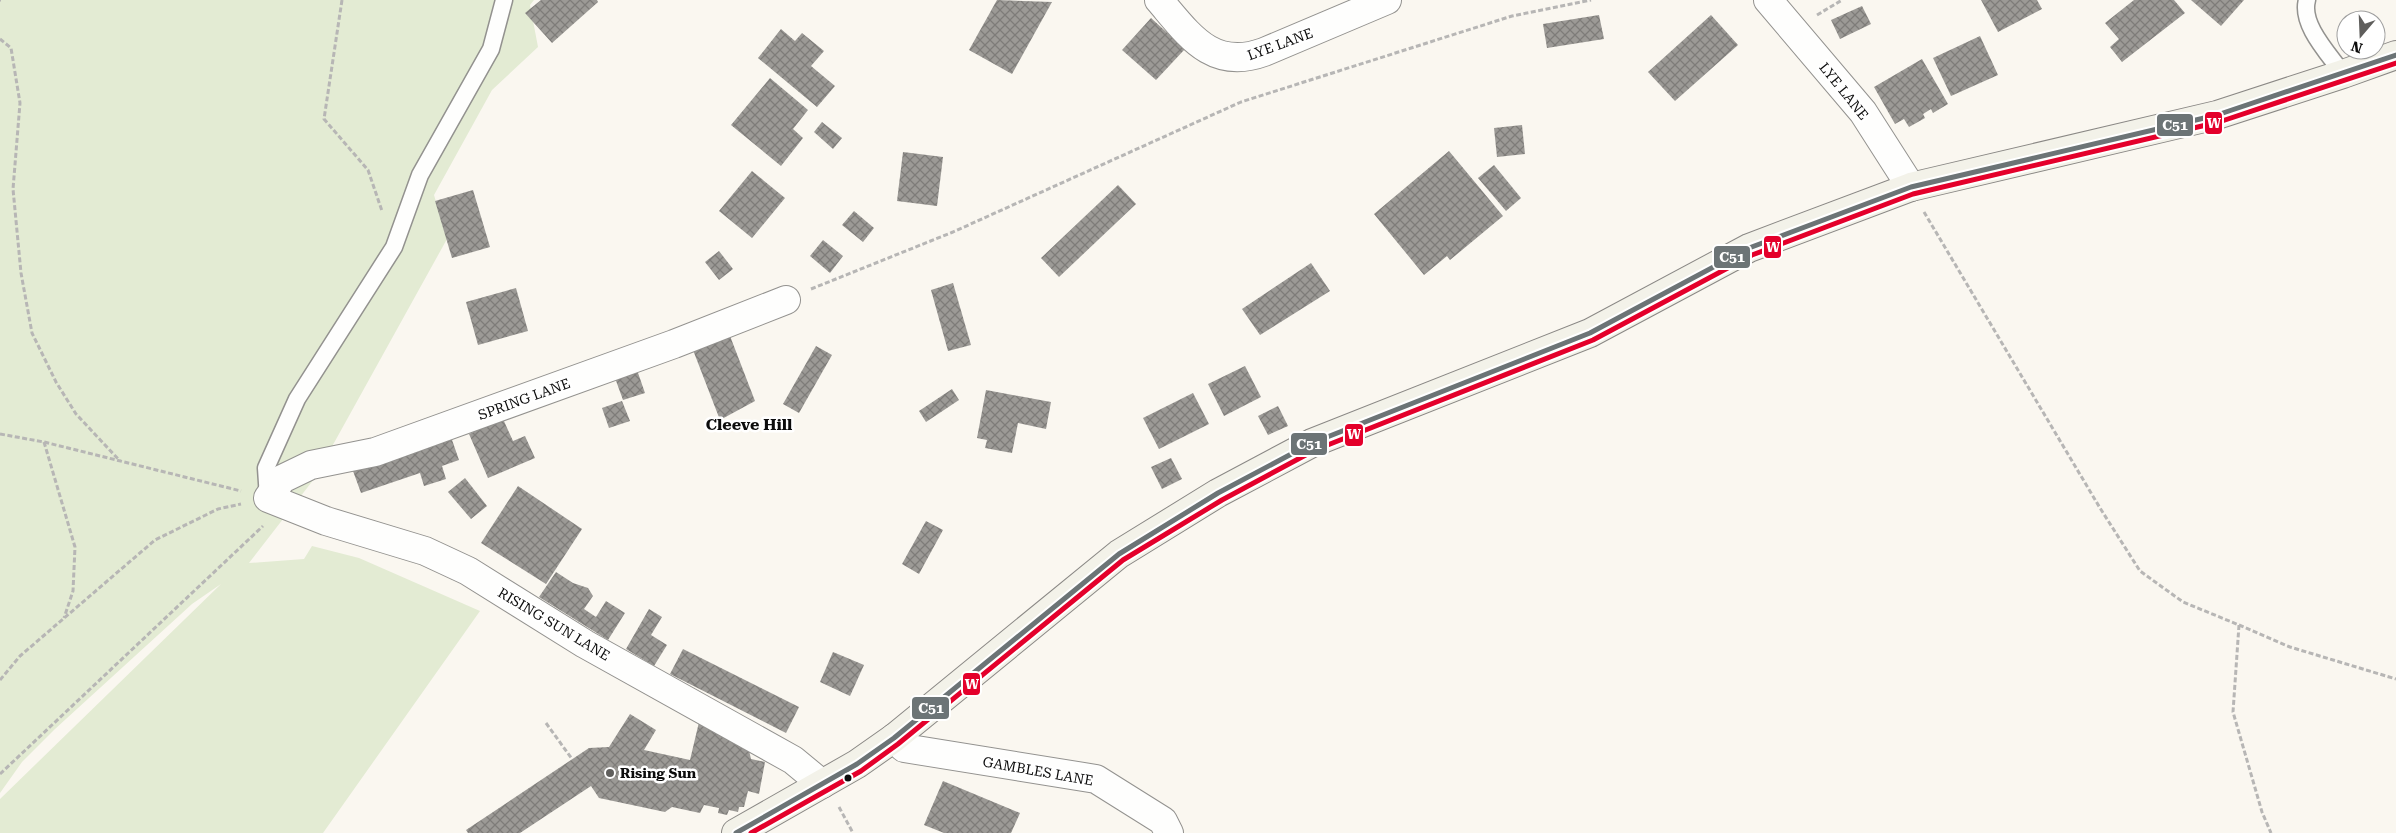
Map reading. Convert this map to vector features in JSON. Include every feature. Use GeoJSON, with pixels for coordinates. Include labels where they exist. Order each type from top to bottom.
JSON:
{"type":"FeatureCollection","features":[{"type":"Feature","properties":{"kind":"main road"},"geometry":{"type":"LineString","coordinates":[[736,833],[822,784],[894,738],[1119,554],[1227,488],[1312,443],[1590,332],[1749,248],[1911,187],[2216,115],[2343,74],[2396,54]]}},
{"type":"Feature","properties":{"kind":"street","name":"LYE LANE"},"geometry":{"type":"LineString","coordinates":[[1159,0],[1204,48],[1220,56],[1234,58],[1249,57],[1264,52],[1387,0]]}},
{"type":"Feature","properties":{"kind":"street","name":"LYE LANE"},"geometry":{"type":"LineString","coordinates":[[1768,0],[1862,112],[1911,187]]}},
{"type":"Feature","properties":{"kind":"street","name":"SPRING LANE"},"geometry":{"type":"LineString","coordinates":[[277,502],[282,479],[311,465],[375,452],[638,357],[786,300]]}},
{"type":"Feature","properties":{"kind":"street","name":"RISING SUN LANE"},"geometry":{"type":"LineString","coordinates":[[277,502],[326,521],[424,551],[468,571],[585,644],[793,760],[822,784]]}},
{"type":"Feature","properties":{"kind":"street","name":"GAMBLES LANE"},"geometry":{"type":"LineString","coordinates":[[894,738],[904,748],[1096,780],[1163,821],[1169,833]]}},
{"type":"Feature","properties":{"kind":"lane"},"geometry":{"type":"LineString","coordinates":[[277,502],[266,468],[297,399],[394,247],[420,175],[491,49],[504,0]]}},
{"type":"Feature","properties":{"kind":"lane"},"geometry":{"type":"LineString","coordinates":[[2307,0],[2307,17],[2312,28],[2343,74]]}},
{"type":"Feature","properties":{"kind":"path"},"geometry":{"type":"LineString","coordinates":[[342,0],[324,119],[368,170],[394,247]]}},
{"type":"Feature","properties":{"kind":"path"},"geometry":{"type":"LineString","coordinates":[[786,300],[953,232],[1241,102],[1512,16],[1591,0]]}},
{"type":"Feature","properties":{"kind":"path"},"geometry":{"type":"LineString","coordinates":[[0,39],[11,48],[20,103],[12,189],[21,273],[32,333],[56,382],[76,414],[120,461]]}},
{"type":"Feature","properties":{"kind":"path"},"geometry":{"type":"LineString","coordinates":[[1934,231],[2100,508],[2140,571],[2183,602],[2238,626],[2290,647],[2396,679]]}},
{"type":"Feature","properties":{"kind":"path"},"geometry":{"type":"LineString","coordinates":[[0,434],[44,442],[277,502]]}},
{"type":"Feature","properties":{"kind":"path"},"geometry":{"type":"LineString","coordinates":[[44,442],[75,547],[73,591],[64,619]]}},
{"type":"Feature","properties":{"kind":"path"},"geometry":{"type":"LineString","coordinates":[[0,680],[20,656],[155,540],[218,509],[277,502]]}},
{"type":"Feature","properties":{"kind":"path"},"geometry":{"type":"LineString","coordinates":[[0,774],[277,502]]}},
{"type":"Feature","properties":{"kind":"path"},"geometry":{"type":"LineString","coordinates":[[2238,626],[2233,712],[2262,812],[2271,833]]}},
{"type":"Feature","properties":{"kind":"path"},"geometry":{"type":"LineString","coordinates":[[546,724],[572,759]]}},
{"type":"Feature","properties":{"kind":"green space"},"geometry":{"type":"Polygon","coordinates":[[[0,0],[534,0],[530,5],[538,47],[492,90],[434,195],[447,239],[314,479],[249,563],[304,559],[312,546],[359,558],[480,611],[323,833],[0,833],[0,799],[221,584],[192,604],[55,729],[22,762],[0,793],[0,0]]]}},
{"type":"Feature","properties":{"kind":"building"},"geometry":{"type":"Polygon","coordinates":[[[541,0],[597,0],[598,2],[552,43],[525,13],[541,0]]]}},
{"type":"Feature","properties":{"kind":"building"},"geometry":{"type":"Polygon","coordinates":[[[997,0],[1052,2],[1012,74],[969,50],[997,0]]]}},
{"type":"Feature","properties":{"kind":"building"},"geometry":{"type":"Polygon","coordinates":[[[1981,0],[2037,0],[2042,9],[1998,32],[1981,0]]]}},
{"type":"Feature","properties":{"kind":"building"},"geometry":{"type":"Polygon","coordinates":[[[2134,0],[2174,0],[2185,13],[2122,62],[2110,47],[2119,39],[2105,23],[2134,0]]]}},
{"type":"Feature","properties":{"kind":"building"},"geometry":{"type":"Polygon","coordinates":[[[2191,0],[2244,0],[2221,26],[2191,0]]]}},
{"type":"Feature","properties":{"kind":"building"},"geometry":{"type":"Polygon","coordinates":[[[1862,6],[1871,24],[1840,39],[1831,20],[1862,6]]]}},
{"type":"Feature","properties":{"kind":"building"},"geometry":{"type":"Polygon","coordinates":[[[1599,15],[1604,39],[1547,48],[1543,24],[1599,15]]]}},
{"type":"Feature","properties":{"kind":"building"},"geometry":{"type":"Polygon","coordinates":[[[1711,15],[1738,45],[1675,101],[1648,72],[1711,15]]]}},
{"type":"Feature","properties":{"kind":"building"},"geometry":{"type":"Polygon","coordinates":[[[1151,18],[1185,49],[1156,80],[1122,50],[1151,18]]]}},
{"type":"Feature","properties":{"kind":"building"},"geometry":{"type":"Polygon","coordinates":[[[781,29],[795,41],[802,33],[824,51],[811,66],[835,86],[817,107],[758,58],[781,29]]]}},
{"type":"Feature","properties":{"kind":"building"},"geometry":{"type":"Polygon","coordinates":[[[1980,36],[1998,75],[1951,96],[1933,58],[1980,36]]]}},
{"type":"Feature","properties":{"kind":"building"},"geometry":{"type":"Polygon","coordinates":[[[1922,59],[1948,104],[1933,113],[1931,109],[1923,114],[1925,118],[1909,127],[1904,119],[1895,124],[1874,87],[1922,59]]]}},
{"type":"Feature","properties":{"kind":"building"},"geometry":{"type":"Polygon","coordinates":[[[770,78],[808,110],[793,129],[803,138],[781,166],[731,125],[770,78]]]}},
{"type":"Feature","properties":{"kind":"building"},"geometry":{"type":"Polygon","coordinates":[[[822,122],[842,138],[833,149],[814,132],[822,122]]]}},
{"type":"Feature","properties":{"kind":"building"},"geometry":{"type":"Polygon","coordinates":[[[1522,125],[1525,154],[1497,157],[1494,128],[1522,125]]]}},
{"type":"Feature","properties":{"kind":"building"},"geometry":{"type":"Polygon","coordinates":[[[1449,151],[1503,216],[1450,260],[1447,256],[1424,275],[1374,214],[1449,151]]]}},
{"type":"Feature","properties":{"kind":"building"},"geometry":{"type":"Polygon","coordinates":[[[903,152],[943,157],[937,206],[897,201],[903,152]]]}},
{"type":"Feature","properties":{"kind":"building"},"geometry":{"type":"Polygon","coordinates":[[[1494,165],[1521,198],[1506,211],[1478,178],[1494,165]]]}},
{"type":"Feature","properties":{"kind":"building"},"geometry":{"type":"Polygon","coordinates":[[[752,171],[785,198],[752,238],[719,211],[752,171]]]}},
{"type":"Feature","properties":{"kind":"building"},"geometry":{"type":"Polygon","coordinates":[[[1118,185],[1136,204],[1059,277],[1041,258],[1118,185]]]}},
{"type":"Feature","properties":{"kind":"building"},"geometry":{"type":"Polygon","coordinates":[[[473,190],[490,247],[452,258],[435,201],[473,190]]]}},
{"type":"Feature","properties":{"kind":"building"},"geometry":{"type":"Polygon","coordinates":[[[854,211],[874,228],[863,242],[842,225],[854,211]]]}},
{"type":"Feature","properties":{"kind":"building"},"geometry":{"type":"Polygon","coordinates":[[[823,240],[843,256],[830,273],[810,256],[823,240]]]}},
{"type":"Feature","properties":{"kind":"building"},"geometry":{"type":"Polygon","coordinates":[[[719,251],[733,269],[719,280],[705,262],[719,251]]]}},
{"type":"Feature","properties":{"kind":"building"},"geometry":{"type":"Polygon","coordinates":[[[1311,263],[1330,291],[1260,335],[1242,309],[1311,263]]]}},
{"type":"Feature","properties":{"kind":"building"},"geometry":{"type":"Polygon","coordinates":[[[953,283],[971,345],[948,351],[931,290],[953,283]]]}},
{"type":"Feature","properties":{"kind":"building"},"geometry":{"type":"Polygon","coordinates":[[[516,288],[528,331],[478,345],[466,302],[516,288]]]}},
{"type":"Feature","properties":{"kind":"building"},"geometry":{"type":"Polygon","coordinates":[[[730,336],[755,401],[720,420],[693,350],[730,336]]]}},
{"type":"Feature","properties":{"kind":"building"},"geometry":{"type":"Polygon","coordinates":[[[816,346],[832,355],[799,413],[783,404],[816,346]]]}},
{"type":"Feature","properties":{"kind":"building"},"geometry":{"type":"Polygon","coordinates":[[[1245,366],[1261,397],[1224,416],[1208,384],[1245,366]]]}},
{"type":"Feature","properties":{"kind":"building"},"geometry":{"type":"Polygon","coordinates":[[[637,370],[645,393],[623,400],[615,378],[637,370]]]}},
{"type":"Feature","properties":{"kind":"building"},"geometry":{"type":"Polygon","coordinates":[[[952,389],[959,400],[926,422],[919,411],[952,389]]]}},
{"type":"Feature","properties":{"kind":"building"},"geometry":{"type":"Polygon","coordinates":[[[986,390],[1051,402],[1046,429],[1018,423],[1012,453],[985,448],[987,440],[977,438],[986,390]]]}},
{"type":"Feature","properties":{"kind":"building"},"geometry":{"type":"Polygon","coordinates":[[[1193,393],[1209,424],[1159,449],[1143,418],[1193,393]]]}},
{"type":"Feature","properties":{"kind":"building"},"geometry":{"type":"Polygon","coordinates":[[[622,401],[630,421],[609,428],[602,408],[622,401]]]}},
{"type":"Feature","properties":{"kind":"building"},"geometry":{"type":"Polygon","coordinates":[[[1278,406],[1288,426],[1268,435],[1258,416],[1278,406]]]}},
{"type":"Feature","properties":{"kind":"building"},"geometry":{"type":"Polygon","coordinates":[[[503,419],[513,441],[525,436],[535,458],[488,478],[469,434],[503,419]]]}},
{"type":"Feature","properties":{"kind":"building"},"geometry":{"type":"Polygon","coordinates":[[[451,437],[459,460],[442,466],[446,479],[424,486],[420,473],[361,493],[353,471],[451,437]]]}},
{"type":"Feature","properties":{"kind":"building"},"geometry":{"type":"Polygon","coordinates":[[[1171,458],[1182,479],[1162,489],[1151,467],[1171,458]]]}},
{"type":"Feature","properties":{"kind":"building"},"geometry":{"type":"Polygon","coordinates":[[[465,478],[487,506],[471,519],[448,492],[465,478]]]}},
{"type":"Feature","properties":{"kind":"building"},"geometry":{"type":"Polygon","coordinates":[[[518,486],[582,529],[546,584],[481,543],[518,486]]]}},
{"type":"Feature","properties":{"kind":"building"},"geometry":{"type":"Polygon","coordinates":[[[926,521],[943,530],[919,574],[902,564],[926,521]]]}},
{"type":"Feature","properties":{"kind":"building"},"geometry":{"type":"Polygon","coordinates":[[[556,572],[573,583],[588,588],[593,596],[584,609],[596,617],[606,601],[625,613],[608,640],[539,597],[556,572]]]}},
{"type":"Feature","properties":{"kind":"building"},"geometry":{"type":"Polygon","coordinates":[[[649,609],[662,617],[651,635],[667,645],[654,666],[626,649],[649,609]]]}},
{"type":"Feature","properties":{"kind":"building"},"geometry":{"type":"Polygon","coordinates":[[[683,649],[799,707],[786,733],[670,674],[683,649]]]}},
{"type":"Feature","properties":{"kind":"building"},"geometry":{"type":"Polygon","coordinates":[[[833,652],[864,665],[850,696],[820,682],[833,652]]]}},
{"type":"Feature","properties":{"kind":"building"},"geometry":{"type":"Polygon","coordinates":[[[630,714],[656,730],[644,750],[690,760],[699,722],[748,746],[751,759],[765,762],[759,794],[748,791],[744,807],[739,807],[738,812],[729,810],[727,815],[718,813],[719,808],[704,805],[700,813],[672,807],[665,812],[599,798],[591,786],[520,833],[468,833],[466,830],[589,748],[609,747],[630,714]]]}},
{"type":"Feature","properties":{"kind":"building"},"geometry":{"type":"Polygon","coordinates":[[[943,781],[1020,813],[1011,833],[944,833],[924,825],[943,781]]]}},
{"type":"Feature","properties":{"kind":"transit line","name":"C51"},"geometry":{"type":"LineString","coordinates":[[736,833],[857,764],[894,738],[1119,554],[1218,493],[1312,443],[1590,333],[1749,248],[1911,187],[2217,115],[2396,55]]}},
{"type":"Feature","properties":{"kind":"transit line","name":"W"},"geometry":{"type":"LineString","coordinates":[[751,833],[861,771],[898,744],[1123,560],[1222,500],[1315,450],[1593,340],[1752,255],[1913,194],[2219,122],[2396,63]]}},
{"type":"Feature","properties":{"kind":"place","name":"Rising Sun"},"geometry":{"type":"Point","coordinates":[610,773]}},
{"type":"Feature","properties":{"kind":"district","name":"Cleeve Hill"},"geometry":{"type":"Point","coordinates":[749,424]}}]}
